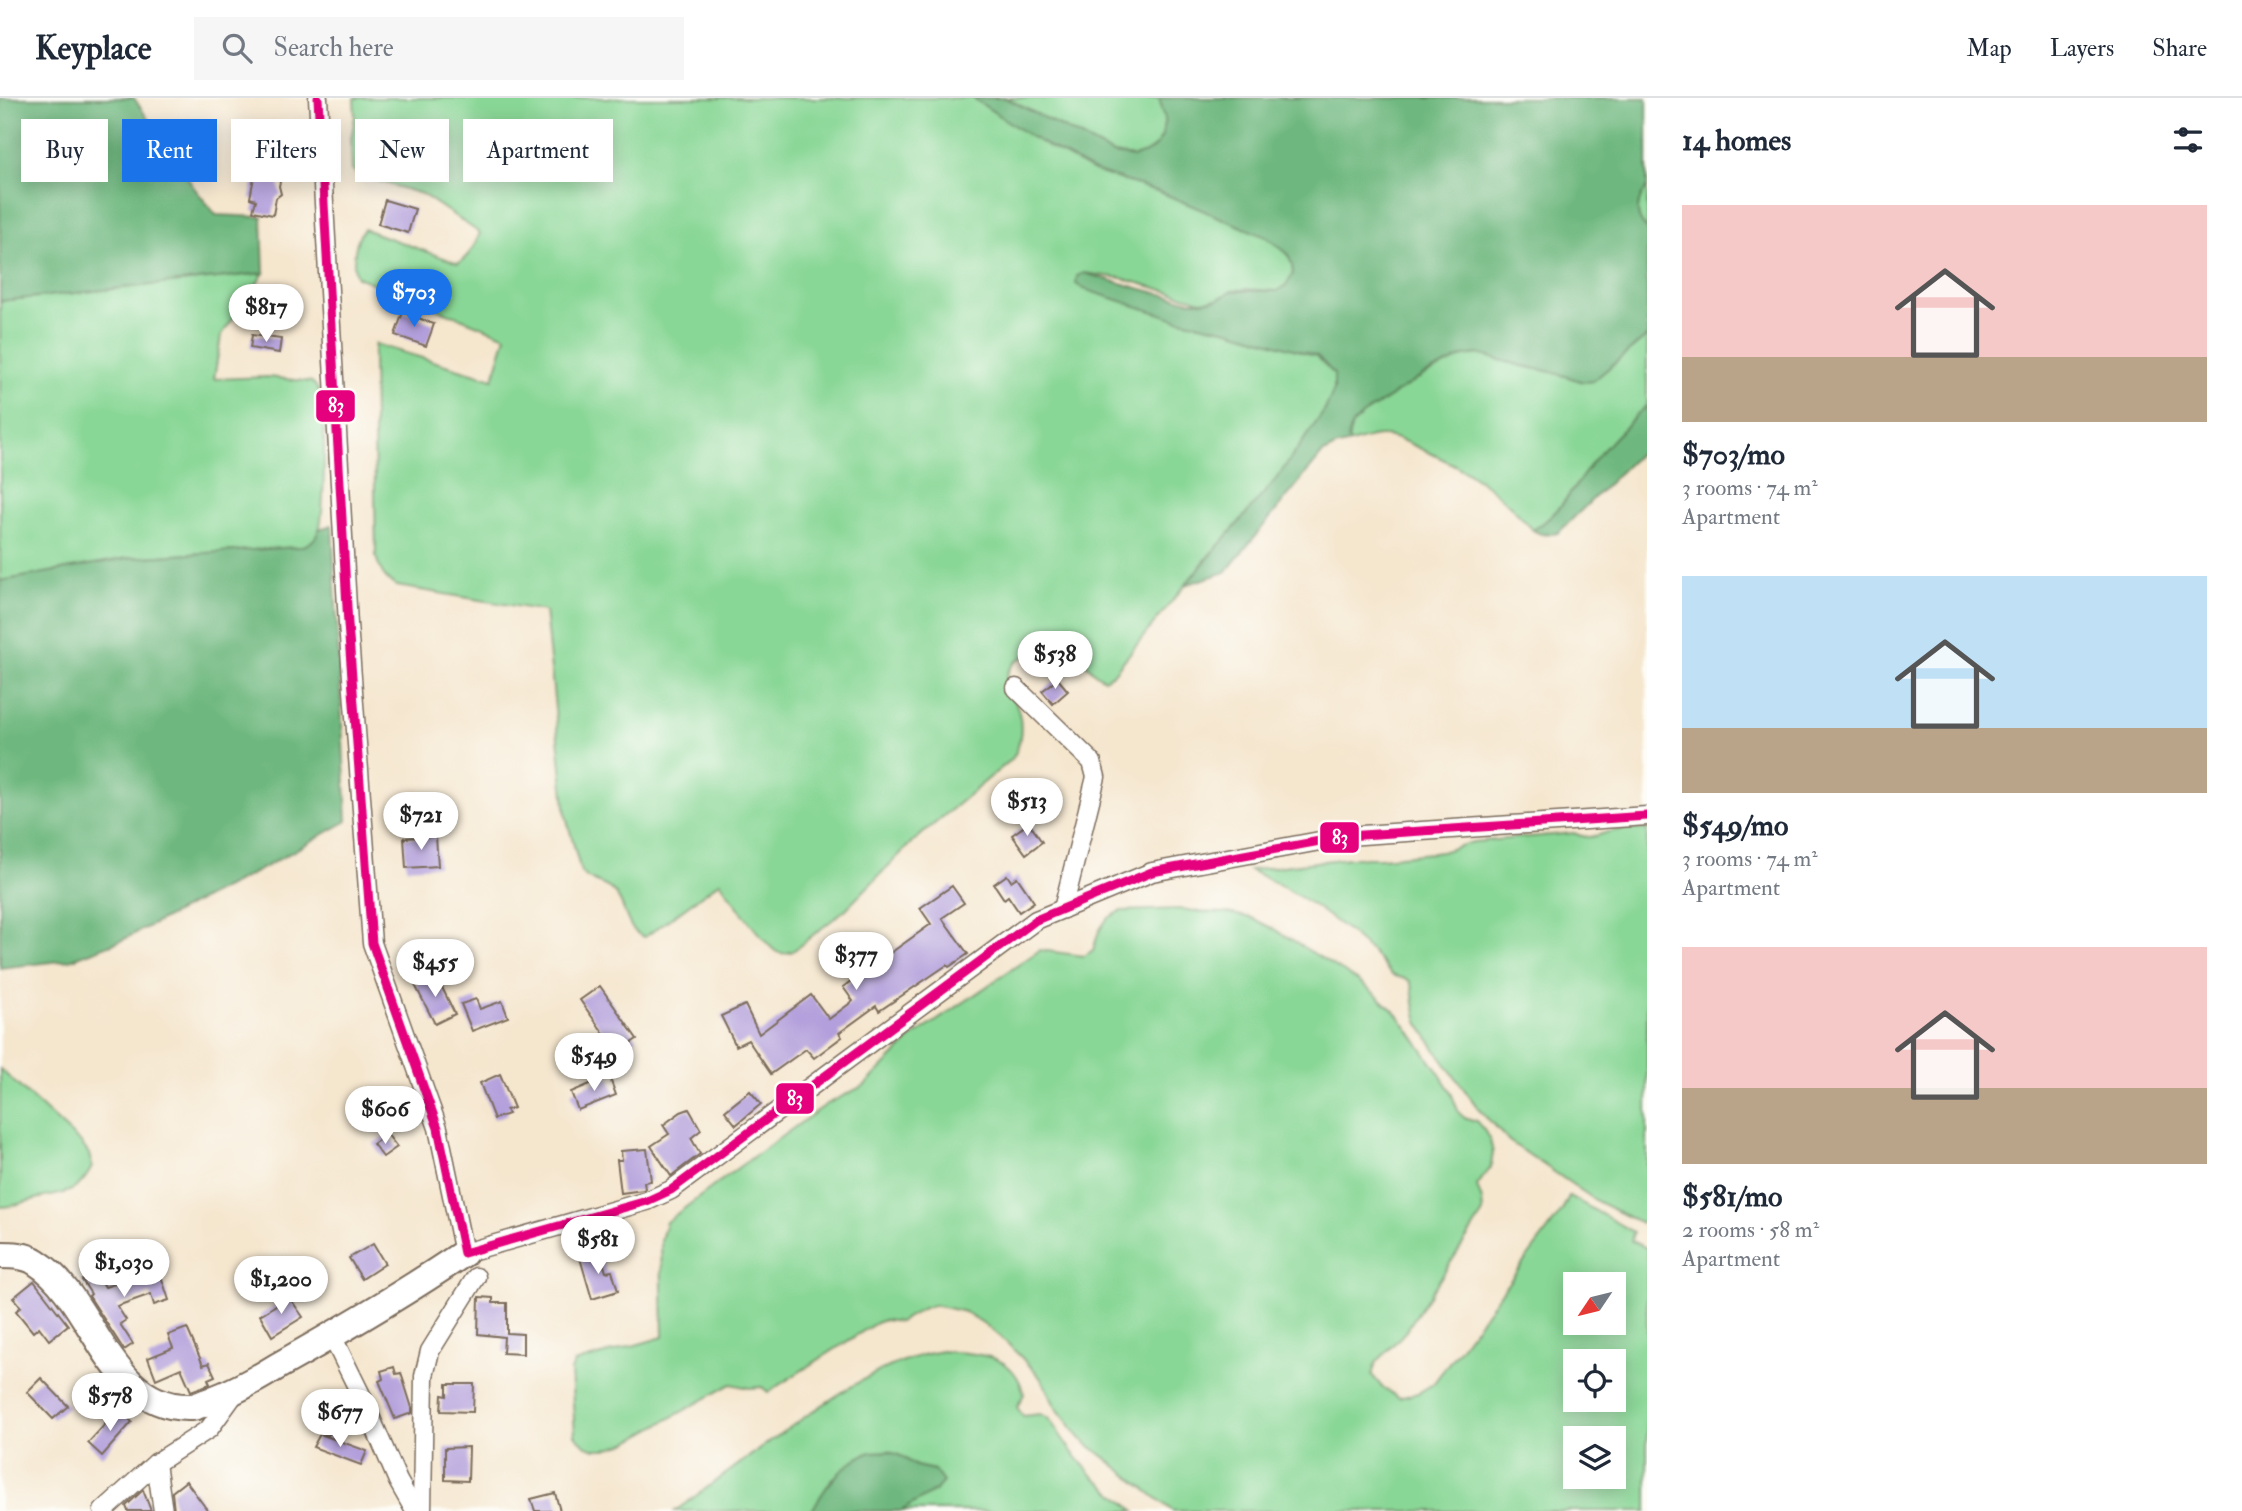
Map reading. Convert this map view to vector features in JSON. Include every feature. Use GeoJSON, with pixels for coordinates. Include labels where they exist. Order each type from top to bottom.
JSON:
{"type":"FeatureCollection","features":[{"type":"Feature","properties":{"kind":"street"},"geometry":{"type":"LineString","coordinates":[[318,98],[346,596],[372,943],[438,1128],[464,1253]]}},
{"type":"Feature","properties":{"kind":"street"},"geometry":{"type":"LineString","coordinates":[[1016,688],[1092,762],[1096,777],[1063,909]]}},
{"type":"Feature","properties":{"kind":"street"},"geometry":{"type":"LineString","coordinates":[[0,1255],[15,1255],[34,1260],[61,1283],[120,1373],[147,1395],[169,1404],[194,1407],[237,1390],[332,1336],[414,1287],[464,1253],[647,1201],[671,1190],[1036,920],[1152,872],[1346,836],[1647,817]]}},
{"type":"Feature","properties":{"kind":"street"},"geometry":{"type":"LineString","coordinates":[[422,1511],[424,1376],[430,1351],[476,1277]]}},
{"type":"Feature","properties":{"kind":"street"},"geometry":{"type":"LineString","coordinates":[[332,1336],[398,1481],[415,1511]]}},
{"type":"Feature","properties":{"kind":"street"},"geometry":{"type":"LineString","coordinates":[[103,1511],[156,1463],[209,1429],[237,1390]]}},
{"type":"Feature","properties":{"kind":"street"},"geometry":{"type":"LineString","coordinates":[[156,1463],[163,1511]]}},
{"type":"Feature","properties":{"kind":"green space"},"geometry":{"type":"Polygon","coordinates":[[[0,98],[134,98],[148,119],[122,119],[122,182],[190,182],[216,215],[262,217],[264,273],[0,301],[0,98]]]}},
{"type":"Feature","properties":{"kind":"green space"},"geometry":{"type":"Polygon","coordinates":[[[354,98],[973,98],[1031,137],[1094,171],[1160,192],[1266,237],[1287,253],[1293,274],[1286,285],[1277,291],[1246,289],[1232,291],[1218,299],[1202,301],[1121,278],[1084,273],[1176,319],[1229,330],[1317,356],[1334,374],[1334,390],[1325,410],[1277,478],[1240,524],[1211,553],[1113,674],[1104,679],[1096,674],[1069,646],[1051,657],[1042,658],[1030,654],[1014,663],[1008,673],[1006,685],[1017,706],[1021,726],[1020,740],[1012,759],[909,845],[846,909],[793,951],[781,953],[764,940],[720,882],[645,937],[633,930],[614,892],[581,872],[566,816],[545,611],[397,586],[386,578],[376,557],[375,344],[493,379],[506,336],[357,277],[354,266],[355,252],[364,229],[458,263],[469,254],[480,233],[422,194],[381,182],[449,182],[449,119],[355,119],[355,173],[352,169],[351,140],[355,116],[354,98]]]}},
{"type":"Feature","properties":{"kind":"green space"},"geometry":{"type":"Polygon","coordinates":[[[973,98],[1006,98],[1113,154],[1134,157],[1156,146],[1162,136],[1165,118],[1159,98],[1647,98],[1647,187],[1641,197],[1638,214],[1647,229],[1647,336],[1593,381],[1584,382],[1478,354],[1464,356],[1424,375],[1362,415],[1352,425],[1348,439],[1351,443],[1322,454],[1226,572],[1185,585],[1277,478],[1325,410],[1334,390],[1334,374],[1317,356],[1229,330],[1176,319],[1084,289],[1076,284],[1077,276],[1084,273],[1190,301],[1202,301],[1218,299],[1232,291],[1277,291],[1286,285],[1293,274],[1292,264],[1287,253],[1266,237],[1160,192],[1094,171],[1031,137],[973,98]]]}},
{"type":"Feature","properties":{"kind":"green space"},"geometry":{"type":"Polygon","coordinates":[[[1006,98],[1159,98],[1165,118],[1162,136],[1156,146],[1146,153],[1134,157],[1113,154],[1006,98]]]}},
{"type":"Feature","properties":{"kind":"green space"},"geometry":{"type":"Polygon","coordinates":[[[1647,187],[1647,229],[1640,219],[1638,208],[1647,187]]]}},
{"type":"Feature","properties":{"kind":"green space"},"geometry":{"type":"Polygon","coordinates":[[[264,273],[221,336],[214,379],[268,377],[312,382],[317,388],[322,407],[324,468],[322,510],[317,536],[299,547],[128,558],[0,581],[0,301],[264,273]]]}},
{"type":"Feature","properties":{"kind":"green space"},"geometry":{"type":"Polygon","coordinates":[[[1647,336],[1647,405],[1598,456],[1555,511],[1533,530],[1494,491],[1437,456],[1392,437],[1375,436],[1351,443],[1348,439],[1352,425],[1362,415],[1424,375],[1464,356],[1478,354],[1584,382],[1593,381],[1647,336]]]}},
{"type":"Feature","properties":{"kind":"green space"},"geometry":{"type":"Polygon","coordinates":[[[1647,405],[1647,446],[1558,533],[1545,534],[1533,530],[1556,511],[1598,456],[1647,405]]]}},
{"type":"Feature","properties":{"kind":"green space"},"geometry":{"type":"Polygon","coordinates":[[[332,525],[347,821],[256,872],[122,940],[70,960],[0,968],[0,581],[128,558],[299,547],[312,541],[319,529],[332,525]]]}},
{"type":"Feature","properties":{"kind":"green space"},"geometry":{"type":"Polygon","coordinates":[[[1647,829],[1647,1226],[1598,1202],[1509,1141],[1481,1112],[1418,1022],[1409,980],[1392,975],[1373,953],[1316,907],[1250,870],[1349,858],[1441,852],[1473,842],[1574,833],[1589,837],[1616,830],[1647,829]]]}},
{"type":"Feature","properties":{"kind":"green space"},"geometry":{"type":"Polygon","coordinates":[[[1182,909],[1252,918],[1274,929],[1357,980],[1398,1015],[1450,1090],[1459,1113],[1466,1119],[1476,1121],[1484,1130],[1493,1152],[1491,1166],[1477,1186],[1483,1213],[1406,1331],[1376,1363],[1372,1375],[1381,1386],[1399,1398],[1418,1393],[1433,1384],[1562,1211],[1569,1196],[1633,1232],[1631,1241],[1647,1248],[1647,1511],[1173,1511],[1080,1438],[1055,1406],[1036,1372],[1001,1337],[965,1312],[934,1305],[899,1322],[884,1320],[876,1323],[768,1392],[762,1387],[749,1388],[731,1384],[626,1443],[606,1449],[586,1446],[575,1435],[571,1371],[574,1363],[663,1337],[661,1240],[666,1222],[827,1104],[865,1085],[913,1037],[1040,950],[1084,956],[1093,950],[1099,931],[1107,919],[1121,911],[1182,909]]]}},
{"type":"Feature","properties":{"kind":"green space"},"geometry":{"type":"Polygon","coordinates":[[[0,1069],[81,1143],[89,1154],[92,1167],[73,1189],[0,1207],[0,1069]]]}},
{"type":"Feature","properties":{"kind":"green space"},"geometry":{"type":"Polygon","coordinates":[[[942,1351],[981,1355],[1003,1363],[1012,1370],[1024,1394],[1017,1407],[1023,1416],[1040,1414],[1049,1419],[1092,1475],[1135,1511],[901,1511],[936,1490],[934,1470],[916,1466],[901,1456],[870,1453],[856,1460],[831,1480],[812,1511],[675,1511],[842,1392],[900,1362],[942,1351]]]}},
{"type":"Feature","properties":{"kind":"green space"},"geometry":{"type":"Polygon","coordinates":[[[888,1451],[916,1466],[934,1470],[943,1482],[936,1490],[901,1511],[812,1511],[822,1493],[844,1468],[871,1452],[888,1451]]]}},
{"type":"Feature","properties":{"kind":"building"},"geometry":{"type":"Polygon","coordinates":[[[253,182],[280,182],[281,194],[276,198],[273,215],[253,211],[256,200],[250,198],[253,182]]]}},
{"type":"Feature","properties":{"kind":"building"},"geometry":{"type":"Polygon","coordinates":[[[385,200],[415,209],[408,233],[378,224],[385,200]]]}},
{"type":"Feature","properties":{"kind":"building"},"geometry":{"type":"Polygon","coordinates":[[[403,312],[434,324],[426,346],[395,335],[403,312]]]}},
{"type":"Feature","properties":{"kind":"building"},"geometry":{"type":"Polygon","coordinates":[[[252,335],[281,339],[279,353],[250,348],[252,335]]]}},
{"type":"Feature","properties":{"kind":"building"},"geometry":{"type":"Polygon","coordinates":[[[1058,679],[1068,691],[1053,704],[1042,691],[1058,679]]]}},
{"type":"Feature","properties":{"kind":"building"},"geometry":{"type":"Polygon","coordinates":[[[1029,823],[1042,842],[1026,854],[1012,835],[1029,823]]]}},
{"type":"Feature","properties":{"kind":"building"},"geometry":{"type":"Polygon","coordinates":[[[436,836],[438,866],[406,868],[404,838],[436,836]]]}},
{"type":"Feature","properties":{"kind":"building"},"geometry":{"type":"Polygon","coordinates":[[[1007,875],[1011,881],[1017,877],[1034,902],[1019,912],[1008,896],[1004,899],[994,884],[1007,875]]]}},
{"type":"Feature","properties":{"kind":"building"},"geometry":{"type":"Polygon","coordinates":[[[952,886],[964,903],[942,918],[968,954],[879,1011],[876,1006],[839,1033],[842,1037],[814,1058],[806,1049],[771,1074],[748,1040],[736,1046],[721,1016],[745,1005],[759,1034],[811,995],[829,1019],[853,1001],[843,987],[856,977],[854,974],[865,966],[868,969],[931,924],[920,908],[952,886]]]}},
{"type":"Feature","properties":{"kind":"building"},"geometry":{"type":"Polygon","coordinates":[[[436,975],[455,1014],[435,1024],[415,985],[436,975]]]}},
{"type":"Feature","properties":{"kind":"building"},"geometry":{"type":"Polygon","coordinates":[[[600,986],[637,1039],[617,1052],[580,1000],[600,986]]]}},
{"type":"Feature","properties":{"kind":"building"},"geometry":{"type":"Polygon","coordinates":[[[476,999],[480,1009],[502,1001],[508,1017],[472,1031],[461,1004],[476,999]]]}},
{"type":"Feature","properties":{"kind":"building"},"geometry":{"type":"Polygon","coordinates":[[[500,1074],[514,1108],[506,1110],[508,1114],[494,1119],[480,1083],[500,1074]]]}},
{"type":"Feature","properties":{"kind":"building"},"geometry":{"type":"Polygon","coordinates":[[[609,1076],[616,1095],[578,1110],[571,1092],[609,1076]]]}},
{"type":"Feature","properties":{"kind":"building"},"geometry":{"type":"Polygon","coordinates":[[[750,1091],[761,1104],[736,1125],[725,1111],[750,1091]]]}},
{"type":"Feature","properties":{"kind":"building"},"geometry":{"type":"Polygon","coordinates":[[[689,1109],[701,1130],[691,1138],[700,1154],[671,1176],[651,1146],[669,1134],[663,1125],[689,1109]]]}},
{"type":"Feature","properties":{"kind":"building"},"geometry":{"type":"Polygon","coordinates":[[[387,1134],[397,1147],[383,1157],[373,1144],[387,1134]]]}},
{"type":"Feature","properties":{"kind":"building"},"geometry":{"type":"Polygon","coordinates":[[[647,1149],[651,1181],[644,1182],[643,1190],[621,1193],[617,1160],[622,1160],[621,1151],[647,1149]]]}},
{"type":"Feature","properties":{"kind":"building"},"geometry":{"type":"Polygon","coordinates":[[[373,1244],[385,1264],[362,1279],[349,1258],[373,1244]]]}},
{"type":"Feature","properties":{"kind":"building"},"geometry":{"type":"Polygon","coordinates":[[[600,1252],[606,1272],[612,1271],[618,1291],[592,1299],[580,1258],[600,1252]]]}},
{"type":"Feature","properties":{"kind":"building"},"geometry":{"type":"Polygon","coordinates":[[[159,1270],[169,1300],[154,1305],[151,1294],[117,1306],[126,1320],[120,1324],[133,1344],[124,1350],[89,1296],[91,1294],[82,1280],[96,1271],[105,1287],[159,1270]]]}},
{"type":"Feature","properties":{"kind":"building"},"geometry":{"type":"Polygon","coordinates":[[[34,1281],[68,1325],[49,1340],[39,1327],[33,1332],[16,1311],[21,1307],[13,1298],[34,1281]]]}},
{"type":"Feature","properties":{"kind":"building"},"geometry":{"type":"Polygon","coordinates":[[[289,1297],[303,1317],[272,1336],[260,1315],[289,1297]]]}},
{"type":"Feature","properties":{"kind":"building"},"geometry":{"type":"Polygon","coordinates":[[[479,1297],[493,1298],[493,1303],[507,1303],[507,1333],[523,1334],[523,1354],[503,1353],[504,1337],[478,1334],[479,1297]]]}},
{"type":"Feature","properties":{"kind":"building"},"geometry":{"type":"Polygon","coordinates":[[[187,1328],[203,1365],[209,1363],[215,1376],[208,1379],[210,1384],[191,1391],[181,1368],[156,1379],[148,1358],[173,1348],[168,1335],[187,1328]]]}},
{"type":"Feature","properties":{"kind":"building"},"geometry":{"type":"Polygon","coordinates":[[[394,1367],[396,1374],[401,1373],[412,1408],[412,1413],[395,1419],[379,1381],[383,1379],[381,1371],[394,1367]]]}},
{"type":"Feature","properties":{"kind":"building"},"geometry":{"type":"Polygon","coordinates":[[[41,1378],[68,1406],[53,1419],[27,1392],[41,1378]]]}},
{"type":"Feature","properties":{"kind":"building"},"geometry":{"type":"Polygon","coordinates":[[[447,1384],[474,1384],[473,1412],[441,1411],[442,1395],[447,1396],[447,1384]]]}},
{"type":"Feature","properties":{"kind":"building"},"geometry":{"type":"Polygon","coordinates":[[[343,1392],[354,1408],[327,1436],[313,1423],[343,1392]]]}},
{"type":"Feature","properties":{"kind":"building"},"geometry":{"type":"Polygon","coordinates":[[[119,1409],[132,1422],[102,1456],[88,1443],[119,1409]]]}},
{"type":"Feature","properties":{"kind":"building"},"geometry":{"type":"Polygon","coordinates":[[[320,1434],[367,1451],[361,1465],[313,1447],[320,1434]]]}},
{"type":"Feature","properties":{"kind":"building"},"geometry":{"type":"Polygon","coordinates":[[[469,1447],[468,1481],[445,1480],[445,1448],[469,1447]]]}},
{"type":"Feature","properties":{"kind":"building"},"geometry":{"type":"Polygon","coordinates":[[[186,1481],[208,1511],[174,1511],[172,1492],[186,1481]]]}},
{"type":"Feature","properties":{"kind":"building"},"geometry":{"type":"Polygon","coordinates":[[[143,1490],[151,1511],[128,1511],[126,1506],[143,1490]]]}},
{"type":"Feature","properties":{"kind":"building"},"geometry":{"type":"Polygon","coordinates":[[[555,1493],[560,1511],[535,1511],[531,1499],[555,1493]]]}},
{"type":"Feature","properties":{"kind":"transit line","name":"83"},"geometry":{"type":"LineString","coordinates":[[318,98],[348,624],[372,943],[438,1128],[464,1253],[647,1201],[671,1190],[1036,920],[1152,872],[1347,836],[1647,816]]}}]}
